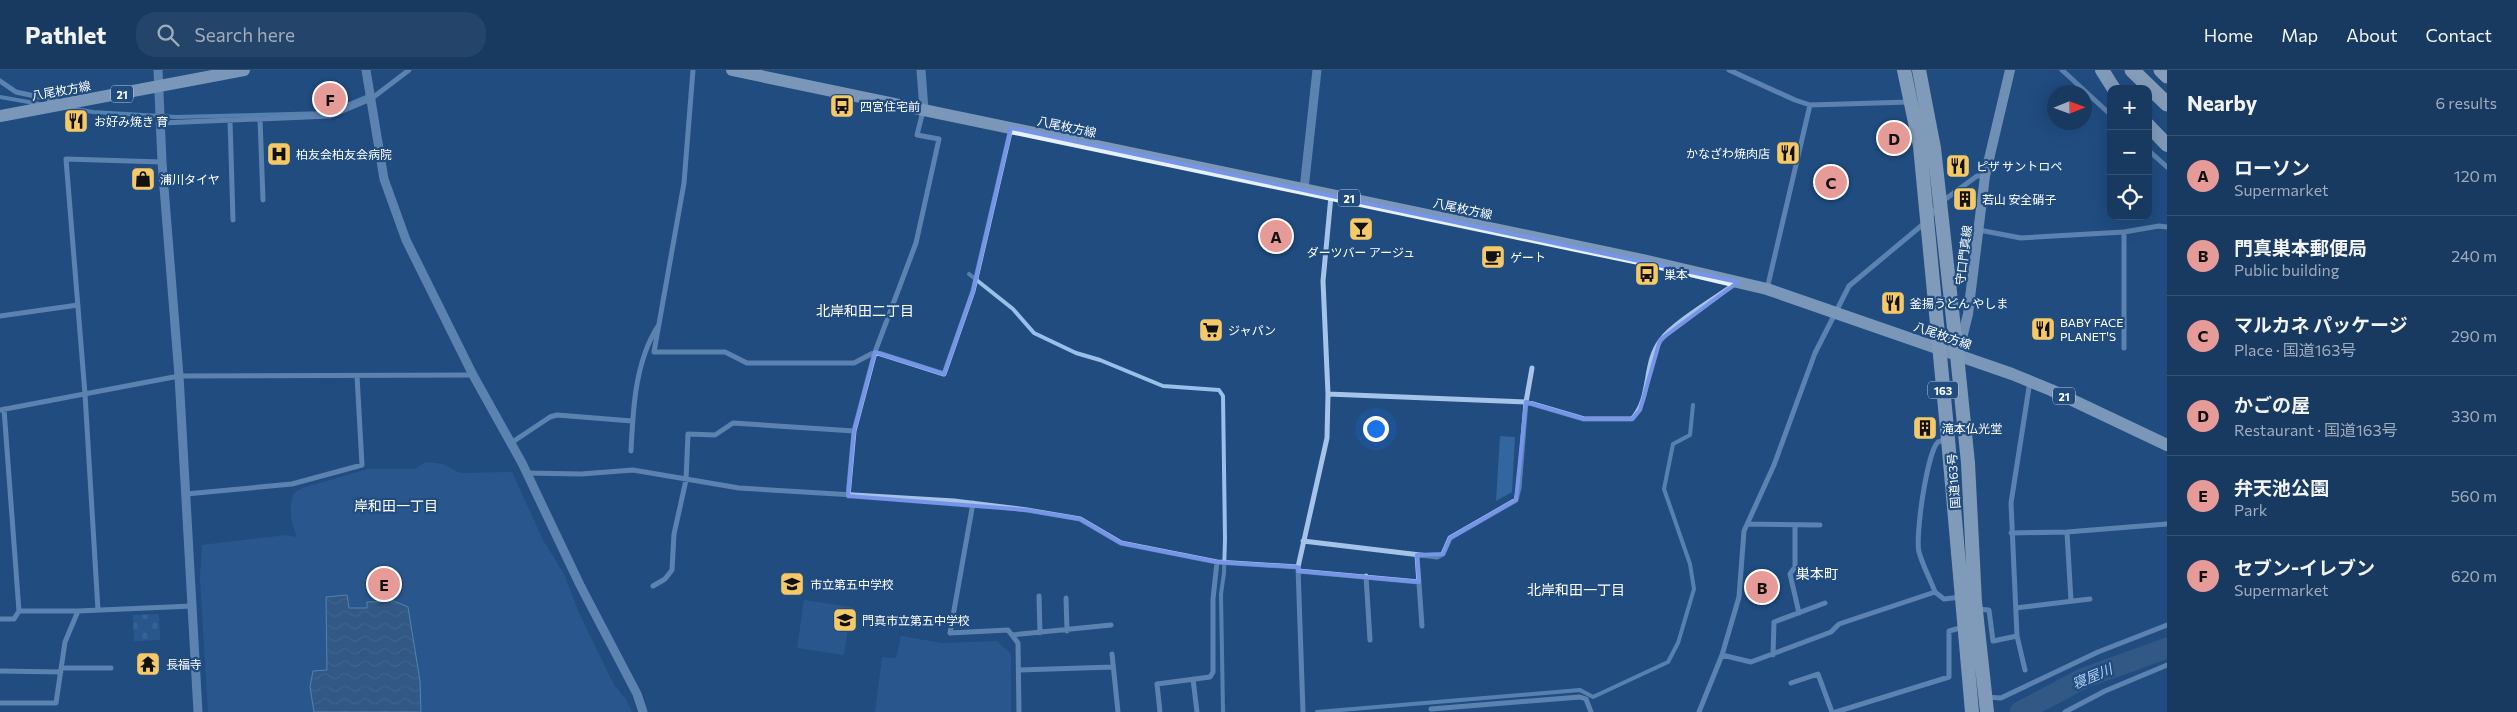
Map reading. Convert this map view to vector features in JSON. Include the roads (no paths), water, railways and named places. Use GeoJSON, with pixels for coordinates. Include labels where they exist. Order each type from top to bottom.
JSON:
{"type":"FeatureCollection","features":[{"type":"Feature","properties":{"kind":"highway","name":"国道163号"},"geometry":{"type":"LineString","coordinates":[[1904,70],[1920,146],[1972,712]]}},
{"type":"Feature","properties":{"kind":"highway","name":"国道163号"},"geometry":{"type":"LineString","coordinates":[[1920,70],[1934,148],[1957,355],[1968,463],[1976,610],[1986,705]]}},
{"type":"Feature","properties":{"kind":"highway"},"geometry":{"type":"LineString","coordinates":[[2102,70],[2111,85]]}},
{"type":"Feature","properties":{"kind":"highway"},"geometry":{"type":"LineString","coordinates":[[2126,70],[2142,85]]}},
{"type":"Feature","properties":{"kind":"highway"},"geometry":{"type":"LineString","coordinates":[[2132,70],[2167,104]]}},
{"type":"Feature","properties":{"kind":"highway"},"geometry":{"type":"LineString","coordinates":[[2161,70],[2167,76]]}},
{"type":"Feature","properties":{"kind":"highway"},"geometry":{"type":"LineString","coordinates":[[2152,95],[2167,110]]}},
{"type":"Feature","properties":{"kind":"highway"},"geometry":{"type":"LineString","coordinates":[[2152,129],[2167,145]]}},
{"type":"Feature","properties":{"kind":"main road","name":"八尾枚方線"},"geometry":{"type":"LineString","coordinates":[[0,116],[64,103],[160,88],[244,70]]}},
{"type":"Feature","properties":{"kind":"main road","name":"八尾枚方線"},"geometry":{"type":"LineString","coordinates":[[732,70],[1643,260],[1767,289],[2030,381],[2167,445]]}},
{"type":"Feature","properties":{"kind":"main road","name":"守口門真線"},"geometry":{"type":"LineString","coordinates":[[1957,355],[1970,302],[1986,176],[2010,70]]}},
{"type":"Feature","properties":{"kind":"main road"},"geometry":{"type":"LineString","coordinates":[[1951,302],[1959,308],[1964,308],[1970,302]]}},
{"type":"Feature","properties":{"kind":"street"},"geometry":{"type":"LineString","coordinates":[[158,70],[162,162],[179,376],[198,712]]}},
{"type":"Feature","properties":{"kind":"street"},"geometry":{"type":"LineString","coordinates":[[366,70],[384,179],[406,240],[473,375],[511,443],[637,694],[643,712]]}},
{"type":"Feature","properties":{"kind":"street"},"geometry":{"type":"LineString","coordinates":[[160,123],[330,116],[371,99],[409,70]]}},
{"type":"Feature","properties":{"kind":"street"},"geometry":{"type":"LineString","coordinates":[[693,70],[684,183],[654,352],[725,352],[747,363],[854,363],[875,352],[944,374],[973,291],[1011,128]]}},
{"type":"Feature","properties":{"kind":"street"},"geometry":{"type":"LineString","coordinates":[[848,496],[854,431],[875,352],[916,243],[939,139],[917,135],[924,110],[921,70]]}},
{"type":"Feature","properties":{"kind":"street"},"geometry":{"type":"LineString","coordinates":[[1304,190],[1317,70]]}},
{"type":"Feature","properties":{"kind":"street"},"geometry":{"type":"LineString","coordinates":[[1729,70],[1810,105],[1912,102]]}},
{"type":"Feature","properties":{"kind":"street"},"geometry":{"type":"LineString","coordinates":[[2062,70],[2107,112]]}},
{"type":"Feature","properties":{"kind":"street"},"geometry":{"type":"LineString","coordinates":[[0,81],[16,92],[64,103]]}},
{"type":"Feature","properties":{"kind":"street"},"geometry":{"type":"LineString","coordinates":[[1767,289],[1810,105]]}},
{"type":"Feature","properties":{"kind":"street"},"geometry":{"type":"LineString","coordinates":[[260,119],[263,200]]}},
{"type":"Feature","properties":{"kind":"street"},"geometry":{"type":"LineString","coordinates":[[230,120],[233,220]]}},
{"type":"Feature","properties":{"kind":"street"},"geometry":{"type":"LineString","coordinates":[[2152,154],[2167,168]]}},
{"type":"Feature","properties":{"kind":"street"},"geometry":{"type":"LineString","coordinates":[[98,610],[85,394],[66,159],[162,162]]}},
{"type":"Feature","properties":{"kind":"street"},"geometry":{"type":"LineString","coordinates":[[1700,712],[1722,655],[1739,597],[1744,531],[1774,465],[1815,353],[1849,286],[1927,221],[1940,203],[1977,176],[1986,176]]}},
{"type":"Feature","properties":{"kind":"street"},"geometry":{"type":"LineString","coordinates":[[1303,712],[1298,569],[1327,438],[1328,394],[1322,281],[1331,195]]}},
{"type":"Feature","properties":{"kind":"street"},"geometry":{"type":"LineString","coordinates":[[1979,230],[2021,238],[2124,232],[2159,226],[2167,227]]}},
{"type":"Feature","properties":{"kind":"street"},"geometry":{"type":"LineString","coordinates":[[2124,232],[2124,348]]}},
{"type":"Feature","properties":{"kind":"street"},"geometry":{"type":"LineString","coordinates":[[1328,394],[1526,402],[1584,419],[1632,419],[1640,410],[1651,364],[1660,340],[1738,282]]}},
{"type":"Feature","properties":{"kind":"street"},"geometry":{"type":"LineString","coordinates":[[0,316],[78,305]]}},
{"type":"Feature","properties":{"kind":"street"},"geometry":{"type":"LineString","coordinates":[[631,451],[632,421],[638,375],[646,344],[660,323]]}},
{"type":"Feature","properties":{"kind":"street"},"geometry":{"type":"LineString","coordinates":[[1303,541],[1437,558],[1443,554],[1450,538],[1516,500],[1519,488],[1526,402],[1532,368]]}},
{"type":"Feature","properties":{"kind":"street"},"geometry":{"type":"LineString","coordinates":[[0,619],[14,619],[19,610],[2,409],[179,376],[473,375]]}},
{"type":"Feature","properties":{"kind":"street"},"geometry":{"type":"LineString","coordinates":[[186,494],[292,484],[362,465],[357,376]]}},
{"type":"Feature","properties":{"kind":"street"},"geometry":{"type":"LineString","coordinates":[[2025,670],[2017,636],[2011,533],[2012,493],[2030,381]]}},
{"type":"Feature","properties":{"kind":"street"},"geometry":{"type":"LineString","coordinates":[[511,443],[550,417],[557,415],[632,421]]}},
{"type":"Feature","properties":{"kind":"street"},"geometry":{"type":"LineString","coordinates":[[654,586],[665,579],[672,570],[674,534],[686,480],[688,434],[715,435],[733,423],[854,431]]}},
{"type":"Feature","properties":{"kind":"street"},"geometry":{"type":"LineString","coordinates":[[1948,439],[1938,442],[1931,453],[1923,491],[1918,547],[1935,592],[1944,599],[1960,597]]}},
{"type":"Feature","properties":{"kind":"street"},"geometry":{"type":"LineString","coordinates":[[526,473],[580,474],[633,470],[740,488],[973,503],[1080,519],[1121,543],[1217,562],[1419,582]]}},
{"type":"Feature","properties":{"kind":"street"},"geometry":{"type":"LineString","coordinates":[[973,503],[950,633],[1008,630],[1018,643],[1019,712]]}},
{"type":"Feature","properties":{"kind":"street"},"geometry":{"type":"LineString","coordinates":[[1747,524],[1820,525]]}},
{"type":"Feature","properties":{"kind":"street"},"geometry":{"type":"LineString","coordinates":[[2011,533],[2067,532],[2167,524]]}},
{"type":"Feature","properties":{"kind":"street"},"geometry":{"type":"LineString","coordinates":[[1795,525],[1795,568],[1790,574],[1799,613]]}},
{"type":"Feature","properties":{"kind":"street"},"geometry":{"type":"LineString","coordinates":[[2067,532],[2071,601]]}},
{"type":"Feature","properties":{"kind":"street"},"geometry":{"type":"LineString","coordinates":[[1417,555],[1422,626]]}},
{"type":"Feature","properties":{"kind":"street"},"geometry":{"type":"LineString","coordinates":[[1160,712],[1156,684],[1210,677],[1213,672],[1213,599],[1217,562]]}},
{"type":"Feature","properties":{"kind":"street"},"geometry":{"type":"LineString","coordinates":[[1366,576],[1370,640]]}},
{"type":"Feature","properties":{"kind":"street"},"geometry":{"type":"LineString","coordinates":[[1722,655],[1751,662],[1831,632],[1839,624],[1935,592]]}},
{"type":"Feature","properties":{"kind":"street"},"geometry":{"type":"LineString","coordinates":[[1039,596],[1040,633]]}},
{"type":"Feature","properties":{"kind":"street"},"geometry":{"type":"LineString","coordinates":[[1066,598],[1067,631]]}},
{"type":"Feature","properties":{"kind":"street"},"geometry":{"type":"LineString","coordinates":[[2016,608],[2090,599]]}},
{"type":"Feature","properties":{"kind":"street"},"geometry":{"type":"LineString","coordinates":[[1773,655],[1774,622],[1825,603]]}},
{"type":"Feature","properties":{"kind":"street"},"geometry":{"type":"LineString","coordinates":[[19,610],[78,611],[192,606]]}},
{"type":"Feature","properties":{"kind":"street"},"geometry":{"type":"LineString","coordinates":[[1976,610],[1989,610],[1993,642],[2017,636]]}},
{"type":"Feature","properties":{"kind":"street"},"geometry":{"type":"LineString","coordinates":[[0,703],[56,703],[64,642],[78,611]]}},
{"type":"Feature","properties":{"kind":"street"},"geometry":{"type":"LineString","coordinates":[[1986,705],[2098,652],[2167,624]]}},
{"type":"Feature","properties":{"kind":"street"},"geometry":{"type":"LineString","coordinates":[[1012,635],[1067,631],[1111,625]]}},
{"type":"Feature","properties":{"kind":"street"},"geometry":{"type":"LineString","coordinates":[[1836,712],[1950,676],[1949,631],[1964,627]]}},
{"type":"Feature","properties":{"kind":"street"},"geometry":{"type":"LineString","coordinates":[[1112,654],[1118,712]]}},
{"type":"Feature","properties":{"kind":"street"},"geometry":{"type":"LineString","coordinates":[[2066,712],[2105,691],[2167,665]]}},
{"type":"Feature","properties":{"kind":"street"},"geometry":{"type":"LineString","coordinates":[[1018,670],[1113,667]]}},
{"type":"Feature","properties":{"kind":"street"},"geometry":{"type":"LineString","coordinates":[[0,671],[110,668]]}},
{"type":"Feature","properties":{"kind":"street"},"geometry":{"type":"LineString","coordinates":[[1791,683],[1818,674],[1832,712]]}},
{"type":"Feature","properties":{"kind":"street"},"geometry":{"type":"LineString","coordinates":[[1193,679],[1197,712]]}},
{"type":"Feature","properties":{"kind":"street"},"geometry":{"type":"LineString","coordinates":[[1431,709],[1580,697],[1586,699],[1591,712]]}},
{"type":"Feature","properties":{"kind":"street"},"geometry":{"type":"LineString","coordinates":[[1467,706],[1468,712]]}},
{"type":"Feature","properties":{"kind":"water"},"geometry":{"type":"Polygon","coordinates":[[[347,595],[349,608],[367,608],[367,602],[394,601],[408,607],[420,681],[421,712],[314,712],[310,687],[313,671],[327,670],[326,597],[347,595]]]}},
{"type":"Feature","properties":{"kind":"waterway"},"geometry":{"type":"LineString","coordinates":[[0,97],[40,104]]}},
{"type":"Feature","properties":{"kind":"waterway"},"geometry":{"type":"LineString","coordinates":[[69,108],[93,112],[176,117],[328,113],[366,97]]}},
{"type":"Feature","properties":{"kind":"waterway"},"geometry":{"type":"LineString","coordinates":[[969,274],[1013,309],[1034,333],[1076,353],[1100,360],[1163,386],[1219,390],[1223,396],[1225,539],[1221,594],[1223,712]]}},
{"type":"Feature","properties":{"kind":"waterway"},"geometry":{"type":"LineString","coordinates":[[1317,712],[1580,690],[1593,697],[1668,662],[1678,643],[1694,589],[1690,564],[1664,489],[1673,444],[1690,435],[1693,405]]}},
{"type":"Feature","properties":{"kind":"waterway","name":"寝屋川"},"geometry":{"type":"LineString","coordinates":[[2020,712],[2084,678],[2167,648]]}},
{"type":"Feature","properties":{"kind":"place","name":"セブン-イレブン"},"geometry":{"type":"Point","coordinates":[330,99]}},
{"type":"Feature","properties":{"kind":"place","name":"四宮住宅前"},"geometry":{"type":"Point","coordinates":[842,106]}},
{"type":"Feature","properties":{"kind":"place","name":"お好み焼き 育"},"geometry":{"type":"Point","coordinates":[76,121]}},
{"type":"Feature","properties":{"kind":"place","name":"かごの屋"},"geometry":{"type":"Point","coordinates":[1894,138]}},
{"type":"Feature","properties":{"kind":"place","name":"かなざわ焼肉店"},"geometry":{"type":"Point","coordinates":[1788,153]}},
{"type":"Feature","properties":{"kind":"place","name":"柏友会柏友会病院"},"geometry":{"type":"Point","coordinates":[279,154]}},
{"type":"Feature","properties":{"kind":"place","name":"ピザ サントロペ"},"geometry":{"type":"Point","coordinates":[1958,166]}},
{"type":"Feature","properties":{"kind":"place","name":"浦川タイヤ"},"geometry":{"type":"Point","coordinates":[143,179]}},
{"type":"Feature","properties":{"kind":"place","name":"マルカネ パッケージ"},"geometry":{"type":"Point","coordinates":[1831,182]}},
{"type":"Feature","properties":{"kind":"place","name":"若山 安全硝子"},"geometry":{"type":"Point","coordinates":[1965,199]}},
{"type":"Feature","properties":{"kind":"place","name":"ダーツバー アージュ"},"geometry":{"type":"Point","coordinates":[1361,229]}},
{"type":"Feature","properties":{"kind":"place","name":"ローソン"},"geometry":{"type":"Point","coordinates":[1276,236]}},
{"type":"Feature","properties":{"kind":"place","name":"ゲート"},"geometry":{"type":"Point","coordinates":[1493,257]}},
{"type":"Feature","properties":{"kind":"place","name":"巣本"},"geometry":{"type":"Point","coordinates":[1647,274]}},
{"type":"Feature","properties":{"kind":"place","name":"釜揚うどん やしま"},"geometry":{"type":"Point","coordinates":[1893,303]}},
{"type":"Feature","properties":{"kind":"place","name":"BABY FACE PLANET'S"},"geometry":{"type":"Point","coordinates":[2043,329]}},
{"type":"Feature","properties":{"kind":"place","name":"ジャパン"},"geometry":{"type":"Point","coordinates":[1211,330]}},
{"type":"Feature","properties":{"kind":"place","name":"滝本仏光堂"},"geometry":{"type":"Point","coordinates":[1925,428]}},
{"type":"Feature","properties":{"kind":"place","name":"弁天池公園"},"geometry":{"type":"Point","coordinates":[384,584]}},
{"type":"Feature","properties":{"kind":"place","name":"市立第五中学校"},"geometry":{"type":"Point","coordinates":[792,584]}},
{"type":"Feature","properties":{"kind":"place","name":"門真巣本郵便局"},"geometry":{"type":"Point","coordinates":[1762,587]}},
{"type":"Feature","properties":{"kind":"place","name":"門真市立第五中学校"},"geometry":{"type":"Point","coordinates":[845,620]}},
{"type":"Feature","properties":{"kind":"place","name":"長福寺"},"geometry":{"type":"Point","coordinates":[148,664]}},
{"type":"Feature","properties":{"kind":"district","name":"北岸和田二丁目"},"geometry":{"type":"Point","coordinates":[865,310]}},
{"type":"Feature","properties":{"kind":"district","name":"岸和田一丁目"},"geometry":{"type":"Point","coordinates":[396,505]}},
{"type":"Feature","properties":{"kind":"district","name":"巣本町"},"geometry":{"type":"Point","coordinates":[1817,573]}},
{"type":"Feature","properties":{"kind":"district","name":"北岸和田一丁目"},"geometry":{"type":"Point","coordinates":[1576,589]}}]}
